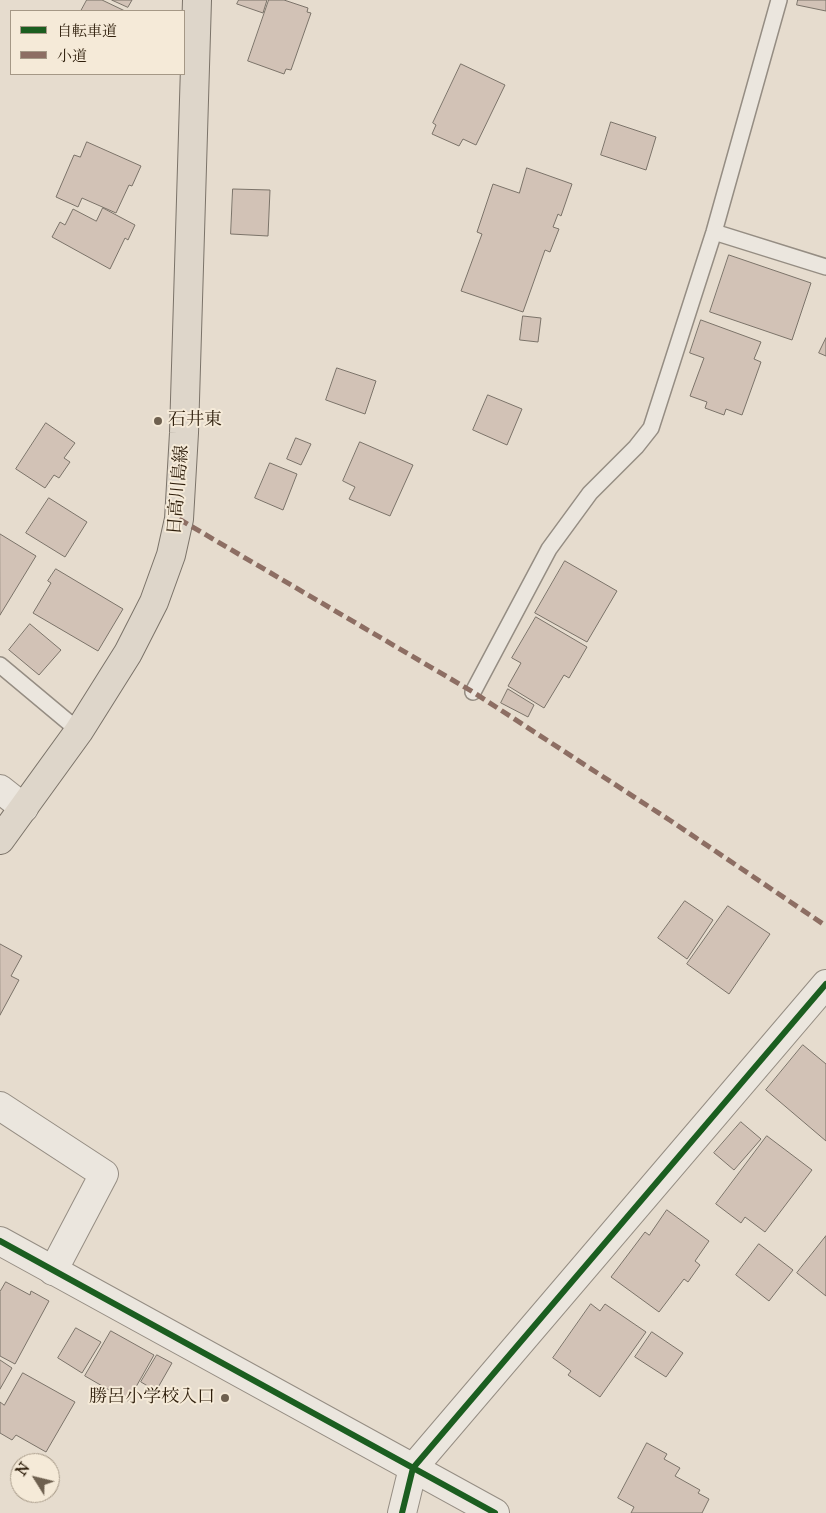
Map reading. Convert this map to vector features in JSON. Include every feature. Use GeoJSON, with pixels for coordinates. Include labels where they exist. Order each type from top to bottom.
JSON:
{"type":"FeatureCollection","features":[{"type":"Feature","properties":{"kind":"main road","name":"日高川島線"},"geometry":{"type":"LineString","coordinates":[[0,840],[79,731],[128,653],[154,602],[171,555],[179,519],[184,433],[197,0]]}},
{"type":"Feature","properties":{"kind":"street"},"geometry":{"type":"LineString","coordinates":[[0,789],[24,808]]}},
{"type":"Feature","properties":{"kind":"street"},"geometry":{"type":"LineString","coordinates":[[402,1513],[413,1468],[826,984]]}},
{"type":"Feature","properties":{"kind":"street"},"geometry":{"type":"LineString","coordinates":[[0,1106],[104,1174],[53,1271]]}},
{"type":"Feature","properties":{"kind":"street"},"geometry":{"type":"LineString","coordinates":[[0,1241],[495,1513]]}},
{"type":"Feature","properties":{"kind":"lane"},"geometry":{"type":"LineString","coordinates":[[472,692],[550,549],[590,493],[651,428],[714,232],[779,0]]}},
{"type":"Feature","properties":{"kind":"lane"},"geometry":{"type":"LineString","coordinates":[[714,232],[826,267]]}},
{"type":"Feature","properties":{"kind":"lane"},"geometry":{"type":"LineString","coordinates":[[0,665],[79,731]]}},
{"type":"Feature","properties":{"kind":"building"},"geometry":{"type":"Polygon","coordinates":[[[87,0],[102,0],[123,10],[82,10],[87,0]]]}},
{"type":"Feature","properties":{"kind":"building"},"geometry":{"type":"Polygon","coordinates":[[[112,0],[132,0],[128,7],[112,0]]]}},
{"type":"Feature","properties":{"kind":"building"},"geometry":{"type":"Polygon","coordinates":[[[239,0],[267,0],[263,13],[237,4],[239,0]]]}},
{"type":"Feature","properties":{"kind":"building"},"geometry":{"type":"Polygon","coordinates":[[[269,0],[284,0],[308,8],[307,12],[311,13],[291,70],[286,69],[284,74],[248,61],[269,0]]]}},
{"type":"Feature","properties":{"kind":"building"},"geometry":{"type":"Polygon","coordinates":[[[798,0],[826,0],[826,11],[797,5],[798,0]]]}},
{"type":"Feature","properties":{"kind":"building"},"geometry":{"type":"Polygon","coordinates":[[[461,64],[505,85],[476,145],[463,139],[459,146],[432,134],[436,125],[433,123],[461,64]]]}},
{"type":"Feature","properties":{"kind":"building"},"geometry":{"type":"Polygon","coordinates":[[[611,122],[656,137],[646,170],[601,155],[611,122]]]}},
{"type":"Feature","properties":{"kind":"building"},"geometry":{"type":"Polygon","coordinates":[[[87,142],[141,166],[132,186],[129,185],[116,213],[82,198],[78,207],[56,197],[74,155],[80,157],[87,142]]]}},
{"type":"Feature","properties":{"kind":"building"},"geometry":{"type":"Polygon","coordinates":[[[527,168],[572,184],[561,216],[558,214],[553,227],[559,229],[550,252],[545,250],[523,312],[461,291],[482,234],[477,232],[493,184],[519,193],[527,168]]]}},
{"type":"Feature","properties":{"kind":"building"},"geometry":{"type":"Polygon","coordinates":[[[233,189],[270,190],[268,236],[231,234],[233,189]]]}},
{"type":"Feature","properties":{"kind":"building"},"geometry":{"type":"Polygon","coordinates":[[[103,208],[135,225],[128,240],[125,238],[110,269],[52,237],[60,222],[65,225],[73,209],[96,221],[103,208]]]}},
{"type":"Feature","properties":{"kind":"building"},"geometry":{"type":"Polygon","coordinates":[[[729,255],[811,283],[792,340],[710,312],[729,255]]]}},
{"type":"Feature","properties":{"kind":"building"},"geometry":{"type":"Polygon","coordinates":[[[523,316],[541,318],[538,342],[520,340],[523,316]]]}},
{"type":"Feature","properties":{"kind":"building"},"geometry":{"type":"Polygon","coordinates":[[[701,320],[761,342],[754,359],[761,362],[742,415],[726,409],[724,415],[705,408],[707,402],[690,396],[704,358],[690,353],[701,320]]]}},
{"type":"Feature","properties":{"kind":"building"},"geometry":{"type":"Polygon","coordinates":[[[826,338],[826,356],[819,353],[826,338]]]}},
{"type":"Feature","properties":{"kind":"building"},"geometry":{"type":"Polygon","coordinates":[[[337,368],[376,381],[365,414],[326,400],[337,368]]]}},
{"type":"Feature","properties":{"kind":"building"},"geometry":{"type":"Polygon","coordinates":[[[488,395],[522,409],[507,445],[473,430],[488,395]]]}},
{"type":"Feature","properties":{"kind":"building"},"geometry":{"type":"Polygon","coordinates":[[[46,423],[75,443],[64,458],[70,462],[59,478],[54,475],[45,488],[16,469],[46,423]]]}},
{"type":"Feature","properties":{"kind":"building"},"geometry":{"type":"Polygon","coordinates":[[[296,438],[311,444],[301,465],[287,459],[296,438]]]}},
{"type":"Feature","properties":{"kind":"building"},"geometry":{"type":"Polygon","coordinates":[[[360,442],[413,465],[390,516],[349,499],[355,487],[343,481],[360,442]]]}},
{"type":"Feature","properties":{"kind":"building"},"geometry":{"type":"Polygon","coordinates":[[[270,463],[297,474],[283,510],[255,498],[270,463]]]}},
{"type":"Feature","properties":{"kind":"building"},"geometry":{"type":"Polygon","coordinates":[[[49,498],[87,522],[65,557],[26,533],[49,498]]]}},
{"type":"Feature","properties":{"kind":"building"},"geometry":{"type":"Polygon","coordinates":[[[0,534],[36,556],[0,615],[0,534]]]}},
{"type":"Feature","properties":{"kind":"building"},"geometry":{"type":"Polygon","coordinates":[[[565,561],[617,591],[587,642],[535,613],[565,561]]]}},
{"type":"Feature","properties":{"kind":"building"},"geometry":{"type":"Polygon","coordinates":[[[56,569],[123,609],[98,651],[33,613],[51,583],[48,581],[56,569]]]}},
{"type":"Feature","properties":{"kind":"building"},"geometry":{"type":"Polygon","coordinates":[[[536,617],[587,647],[569,678],[564,675],[544,708],[508,686],[521,663],[512,658],[536,617]]]}},
{"type":"Feature","properties":{"kind":"building"},"geometry":{"type":"Polygon","coordinates":[[[30,624],[61,650],[39,675],[9,650],[30,624]]]}},
{"type":"Feature","properties":{"kind":"building"},"geometry":{"type":"Polygon","coordinates":[[[508,689],[534,705],[528,717],[501,703],[508,689]]]}},
{"type":"Feature","properties":{"kind":"building"},"geometry":{"type":"Polygon","coordinates":[[[685,901],[713,920],[687,959],[658,938],[685,901]]]}},
{"type":"Feature","properties":{"kind":"building"},"geometry":{"type":"Polygon","coordinates":[[[728,906],[770,934],[729,994],[687,964],[728,906]]]}},
{"type":"Feature","properties":{"kind":"building"},"geometry":{"type":"Polygon","coordinates":[[[0,944],[22,956],[11,976],[19,980],[0,1015],[0,944]]]}},
{"type":"Feature","properties":{"kind":"building"},"geometry":{"type":"Polygon","coordinates":[[[803,1045],[826,1064],[826,1141],[766,1090],[803,1045]]]}},
{"type":"Feature","properties":{"kind":"building"},"geometry":{"type":"Polygon","coordinates":[[[741,1122],[761,1139],[734,1170],[714,1153],[741,1122]]]}},
{"type":"Feature","properties":{"kind":"building"},"geometry":{"type":"Polygon","coordinates":[[[767,1136],[812,1170],[765,1232],[745,1217],[741,1223],[716,1204],[767,1136]]]}},
{"type":"Feature","properties":{"kind":"building"},"geometry":{"type":"Polygon","coordinates":[[[667,1210],[709,1241],[695,1261],[700,1265],[688,1282],[684,1279],[659,1312],[611,1277],[645,1232],[649,1235],[667,1210]]]}},
{"type":"Feature","properties":{"kind":"building"},"geometry":{"type":"Polygon","coordinates":[[[826,1236],[826,1296],[797,1273],[826,1236]]]}},
{"type":"Feature","properties":{"kind":"building"},"geometry":{"type":"Polygon","coordinates":[[[759,1244],[793,1270],[769,1301],[736,1275],[759,1244]]]}},
{"type":"Feature","properties":{"kind":"building"},"geometry":{"type":"Polygon","coordinates":[[[6,1282],[30,1295],[31,1291],[49,1301],[15,1364],[0,1356],[0,1292],[6,1282]]]}},
{"type":"Feature","properties":{"kind":"building"},"geometry":{"type":"Polygon","coordinates":[[[591,1304],[600,1311],[605,1304],[646,1332],[600,1397],[568,1375],[571,1371],[553,1358],[591,1304]]]}},
{"type":"Feature","properties":{"kind":"building"},"geometry":{"type":"Polygon","coordinates":[[[76,1328],[101,1342],[82,1373],[58,1358],[76,1328]]]}},
{"type":"Feature","properties":{"kind":"building"},"geometry":{"type":"Polygon","coordinates":[[[111,1331],[154,1355],[128,1401],[85,1376],[111,1331]]]}},
{"type":"Feature","properties":{"kind":"building"},"geometry":{"type":"Polygon","coordinates":[[[652,1332],[683,1353],[666,1377],[635,1357],[652,1332]]]}},
{"type":"Feature","properties":{"kind":"building"},"geometry":{"type":"Polygon","coordinates":[[[157,1355],[172,1363],[156,1391],[141,1382],[157,1355]]]}},
{"type":"Feature","properties":{"kind":"building"},"geometry":{"type":"Polygon","coordinates":[[[0,1360],[12,1368],[0,1389],[0,1360]]]}},
{"type":"Feature","properties":{"kind":"building"},"geometry":{"type":"Polygon","coordinates":[[[23,1373],[75,1402],[46,1452],[16,1435],[12,1440],[0,1433],[0,1402],[4,1405],[23,1373]]]}},
{"type":"Feature","properties":{"kind":"building"},"geometry":{"type":"Polygon","coordinates":[[[647,1443],[667,1454],[664,1459],[680,1468],[675,1476],[700,1490],[698,1493],[709,1499],[702,1513],[631,1513],[634,1507],[618,1498],[647,1443]]]}},
{"type":"Feature","properties":{"kind":"marked path"},"geometry":{"type":"LineString","coordinates":[[179,519],[473,692],[671,821],[826,926]]}},
{"type":"Feature","properties":{"kind":"cycle path"},"geometry":{"type":"LineString","coordinates":[[402,1513],[413,1468],[826,984]]}},
{"type":"Feature","properties":{"kind":"cycle path"},"geometry":{"type":"LineString","coordinates":[[0,1241],[495,1513]]}},
{"type":"Feature","properties":{"kind":"place","name":"石井東"},"geometry":{"type":"Point","coordinates":[158,421]}},
{"type":"Feature","properties":{"kind":"place","name":"勝呂小学校入口"},"geometry":{"type":"Point","coordinates":[225,1398]}}]}
